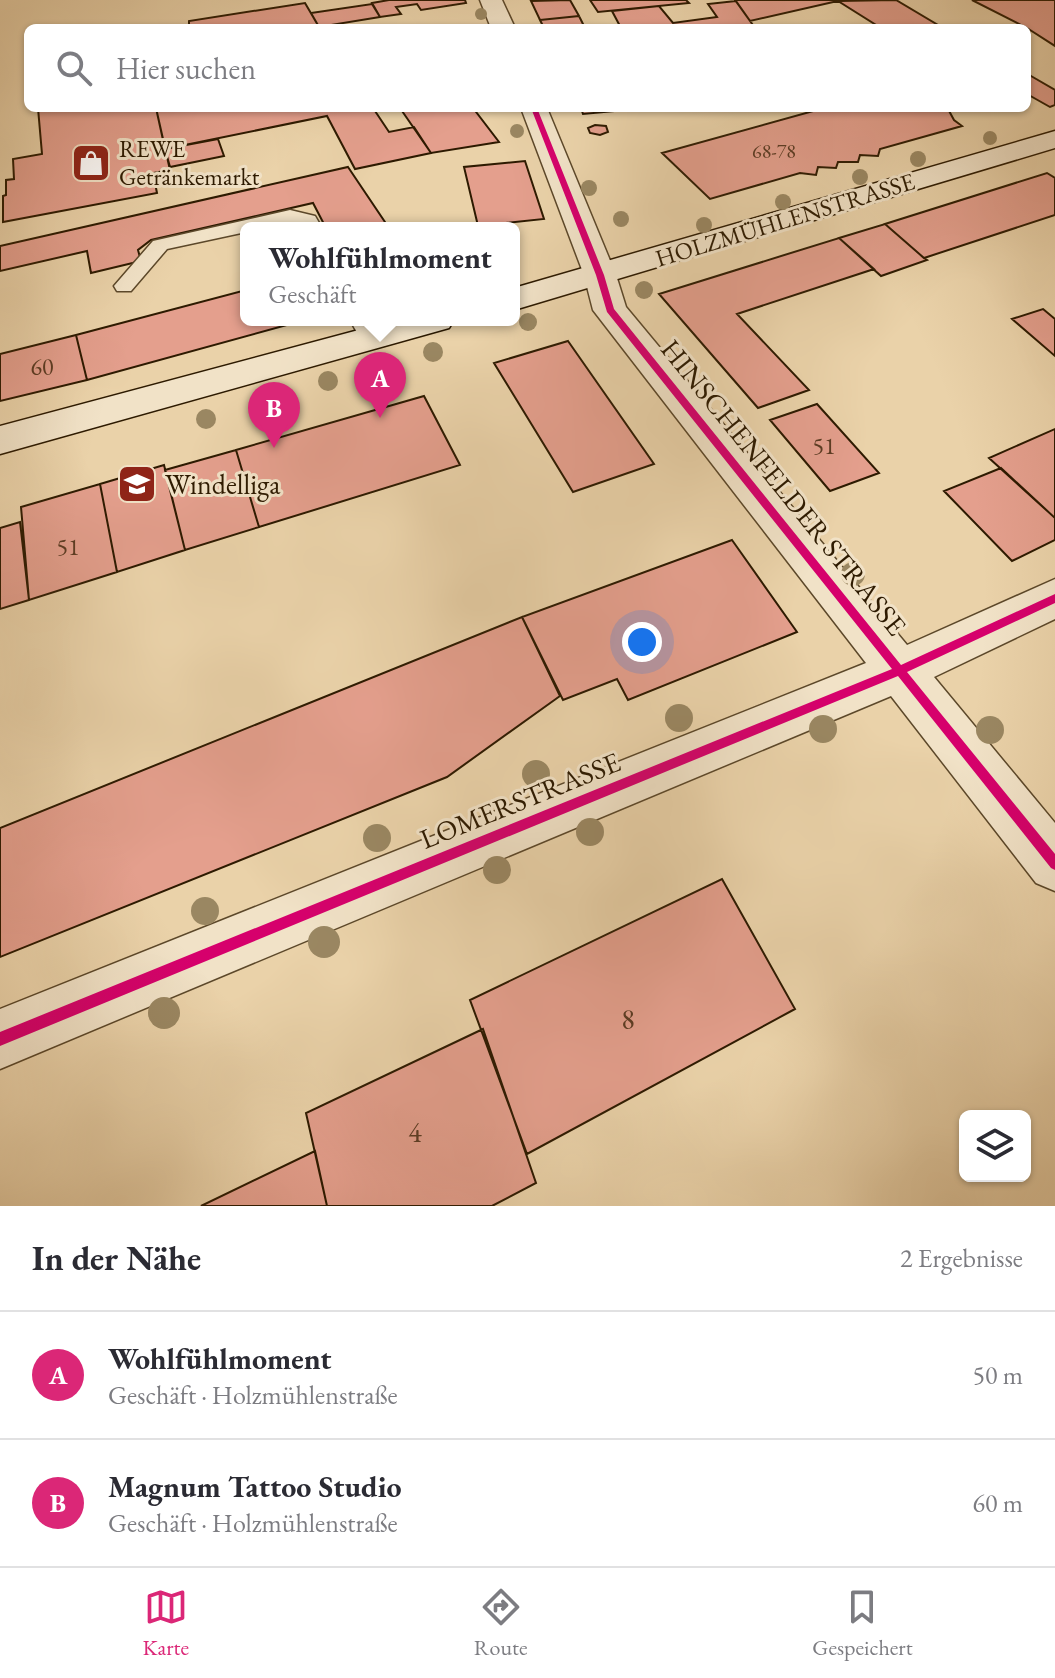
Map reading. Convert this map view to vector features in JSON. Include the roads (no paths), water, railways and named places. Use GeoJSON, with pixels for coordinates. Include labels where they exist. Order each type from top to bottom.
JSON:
{"type":"FeatureCollection","features":[{"type":"Feature","properties":{"kind":"street"},"geometry":{"type":"LineString","coordinates":[[491,0],[501,24]]}},
{"type":"Feature","properties":{"kind":"street","name":"HINSCHENFELDER STRASSE"},"geometry":{"type":"LineString","coordinates":[[536,112],[600,275],[610,310],[1055,864]]}},
{"type":"Feature","properties":{"kind":"street","name":"HOLZMÜHLENSTRASSE"},"geometry":{"type":"LineString","coordinates":[[520,297],[1055,139]]}},
{"type":"Feature","properties":{"kind":"street"},"geometry":{"type":"LineString","coordinates":[[0,440],[366,329],[390,326]]}},
{"type":"Feature","properties":{"kind":"street","name":"LOMERSTRASSE"},"geometry":{"type":"LineString","coordinates":[[0,1039],[901,670],[1055,598]]}},
{"type":"Feature","properties":{"kind":"lane"},"geometry":{"type":"LineString","coordinates":[[263,222],[290,216],[309,222]]}},
{"type":"Feature","properties":{"kind":"lane"},"geometry":{"type":"LineString","coordinates":[[124,286],[160,245],[240,227]]}},
{"type":"Feature","properties":{"kind":"place","name":"REWE Getränkemarkt"},"geometry":{"type":"Point","coordinates":[91,163]}},
{"type":"Feature","properties":{"kind":"place","name":"Wohlfühlmoment"},"geometry":{"type":"Point","coordinates":[380,418]}},
{"type":"Feature","properties":{"kind":"place","name":"Magnum Tattoo Studio"},"geometry":{"type":"Point","coordinates":[274,448]}},
{"type":"Feature","properties":{"kind":"place","name":"Windelliga"},"geometry":{"type":"Point","coordinates":[137,484]}}]}
